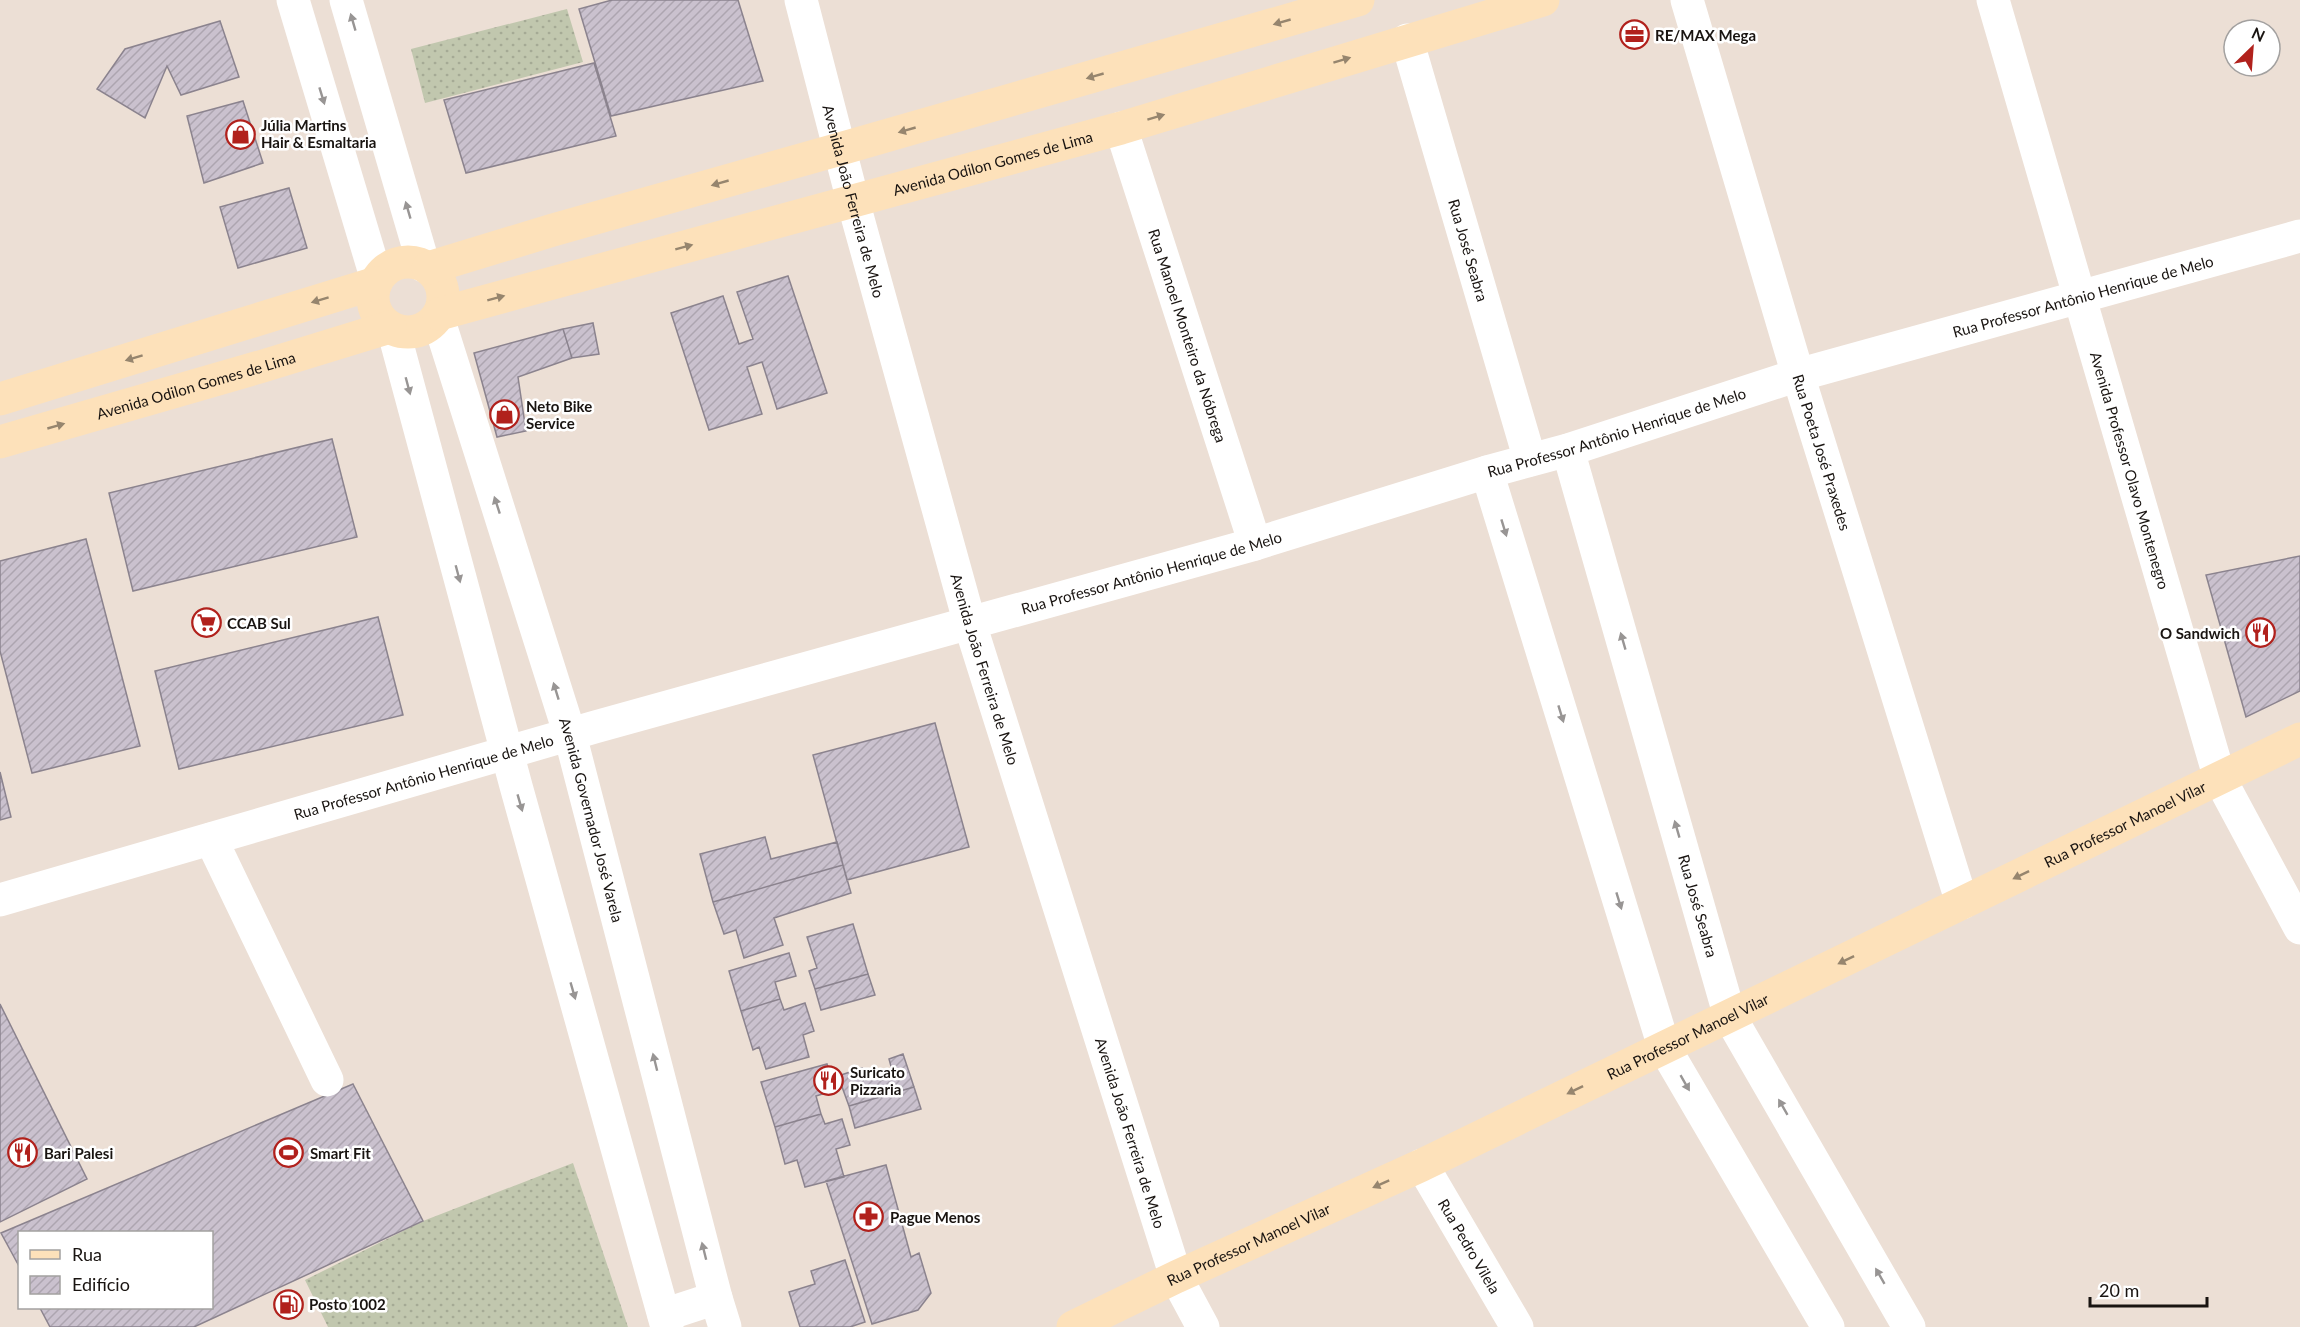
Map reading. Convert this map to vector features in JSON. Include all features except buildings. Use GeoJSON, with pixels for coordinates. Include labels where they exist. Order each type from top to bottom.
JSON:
{"type":"FeatureCollection","features":[{"type":"Feature","properties":{"kind":"main road"},"geometry":{"type":"LineString","coordinates":[[426,267],[1358,0]]}},
{"type":"Feature","properties":{"kind":"main road","name":"Avenida Odilon Gomes de Lima"},"geometry":{"type":"LineString","coordinates":[[439,316],[1121,128],[1543,0]]}},
{"type":"Feature","properties":{"kind":"main road"},"geometry":{"type":"LineString","coordinates":[[412,262],[426,267],[437,277],[443,289],[444,301],[439,316],[429,326],[418,331],[405,333],[391,328],[381,319],[375,308],[373,296],[377,282],[386,270],[398,264],[412,262]]}},
{"type":"Feature","properties":{"kind":"main road"},"geometry":{"type":"LineString","coordinates":[[0,399],[377,282]]}},
{"type":"Feature","properties":{"kind":"main road","name":"Avenida Odilon Gomes de Lima"},"geometry":{"type":"LineString","coordinates":[[0,442],[391,328]]}},
{"type":"Feature","properties":{"kind":"main road","name":"Rua Professor Manoel Vilar"},"geometry":{"type":"LineString","coordinates":[[1073,1327],[1176,1276],[1422,1165],[2300,739]]}},
{"type":"Feature","properties":{"kind":"street"},"geometry":{"type":"LineString","coordinates":[[293,0],[377,282]]}},
{"type":"Feature","properties":{"kind":"street"},"geometry":{"type":"LineString","coordinates":[[346,0],[426,267]]}},
{"type":"Feature","properties":{"kind":"street","name":"Avenida João Ferreira de Melo"},"geometry":{"type":"LineString","coordinates":[[801,0],[853,201],[970,624],[1176,1276],[1203,1327]]}},
{"type":"Feature","properties":{"kind":"street","name":"Rua Poeta José Praxedes"},"geometry":{"type":"LineString","coordinates":[[1687,0],[1798,375],[1962,903]]}},
{"type":"Feature","properties":{"kind":"street","name":"Avenida Professor Olavo Montenegro"},"geometry":{"type":"LineString","coordinates":[[1993,0],[2220,779],[2300,928]]}},
{"type":"Feature","properties":{"kind":"street","name":"Rua José Seabra"},"geometry":{"type":"LineString","coordinates":[[1407,40],[1530,460]]}},
{"type":"Feature","properties":{"kind":"street","name":"Rua Manoel Monteiro da Nóbrega"},"geometry":{"type":"LineString","coordinates":[[1121,128],[1254,544]]}},
{"type":"Feature","properties":{"kind":"street","name":"Rua Professor Antônio Henrique de Melo"},"geometry":{"type":"LineString","coordinates":[[0,900],[570,735],[1254,544],[1487,472],[1568,450],[1798,375],[2300,236]]}},
{"type":"Feature","properties":{"kind":"street","name":"Avenida Governador José Varela"},"geometry":{"type":"LineString","coordinates":[[439,316],[570,735],[721,1313]]}},
{"type":"Feature","properties":{"kind":"street"},"geometry":{"type":"LineString","coordinates":[[391,328],[665,1321],[721,1313]]}},
{"type":"Feature","properties":{"kind":"street","name":"Rua José Seabra"},"geometry":{"type":"LineString","coordinates":[[1568,450],[1730,1017],[1909,1327]]}},
{"type":"Feature","properties":{"kind":"street"},"geometry":{"type":"LineString","coordinates":[[1487,472],[1664,1047],[1828,1327]]}},
{"type":"Feature","properties":{"kind":"street"},"geometry":{"type":"LineString","coordinates":[[211,839],[327,1080]]}},
{"type":"Feature","properties":{"kind":"street","name":"Rua Pedro Vilela"},"geometry":{"type":"LineString","coordinates":[[1422,1165],[1517,1327]]}},
{"type":"Feature","properties":{"kind":"green space"},"geometry":{"type":"Polygon","coordinates":[[[567,9],[583,62],[425,103],[411,49],[567,9]]]}},
{"type":"Feature","properties":{"kind":"green space"},"geometry":{"type":"Polygon","coordinates":[[[573,1163],[628,1327],[328,1327],[305,1280],[423,1221],[573,1163]]]}},
{"type":"Feature","properties":{"kind":"place","name":"RE/MAX Mega"},"geometry":{"type":"Point","coordinates":[1634,35]}},
{"type":"Feature","properties":{"kind":"place","name":"Júlia Martins Hair & Esmaltaria"},"geometry":{"type":"Point","coordinates":[240,134]}},
{"type":"Feature","properties":{"kind":"place","name":"Neto Bike Service"},"geometry":{"type":"Point","coordinates":[505,415]}},
{"type":"Feature","properties":{"kind":"place","name":"CCAB Sul"},"geometry":{"type":"Point","coordinates":[206,623]}},
{"type":"Feature","properties":{"kind":"place","name":"O Sandwich"},"geometry":{"type":"Point","coordinates":[2261,633]}},
{"type":"Feature","properties":{"kind":"place","name":"Suricato Pizzaria"},"geometry":{"type":"Point","coordinates":[829,1081]}},
{"type":"Feature","properties":{"kind":"place","name":"Bari Palesi"},"geometry":{"type":"Point","coordinates":[23,1153]}},
{"type":"Feature","properties":{"kind":"place","name":"Smart Fit"},"geometry":{"type":"Point","coordinates":[289,1153]}},
{"type":"Feature","properties":{"kind":"place","name":"Pague Menos"},"geometry":{"type":"Point","coordinates":[869,1217]}},
{"type":"Feature","properties":{"kind":"place","name":"Posto 1002"},"geometry":{"type":"Point","coordinates":[288,1304]}}]}
